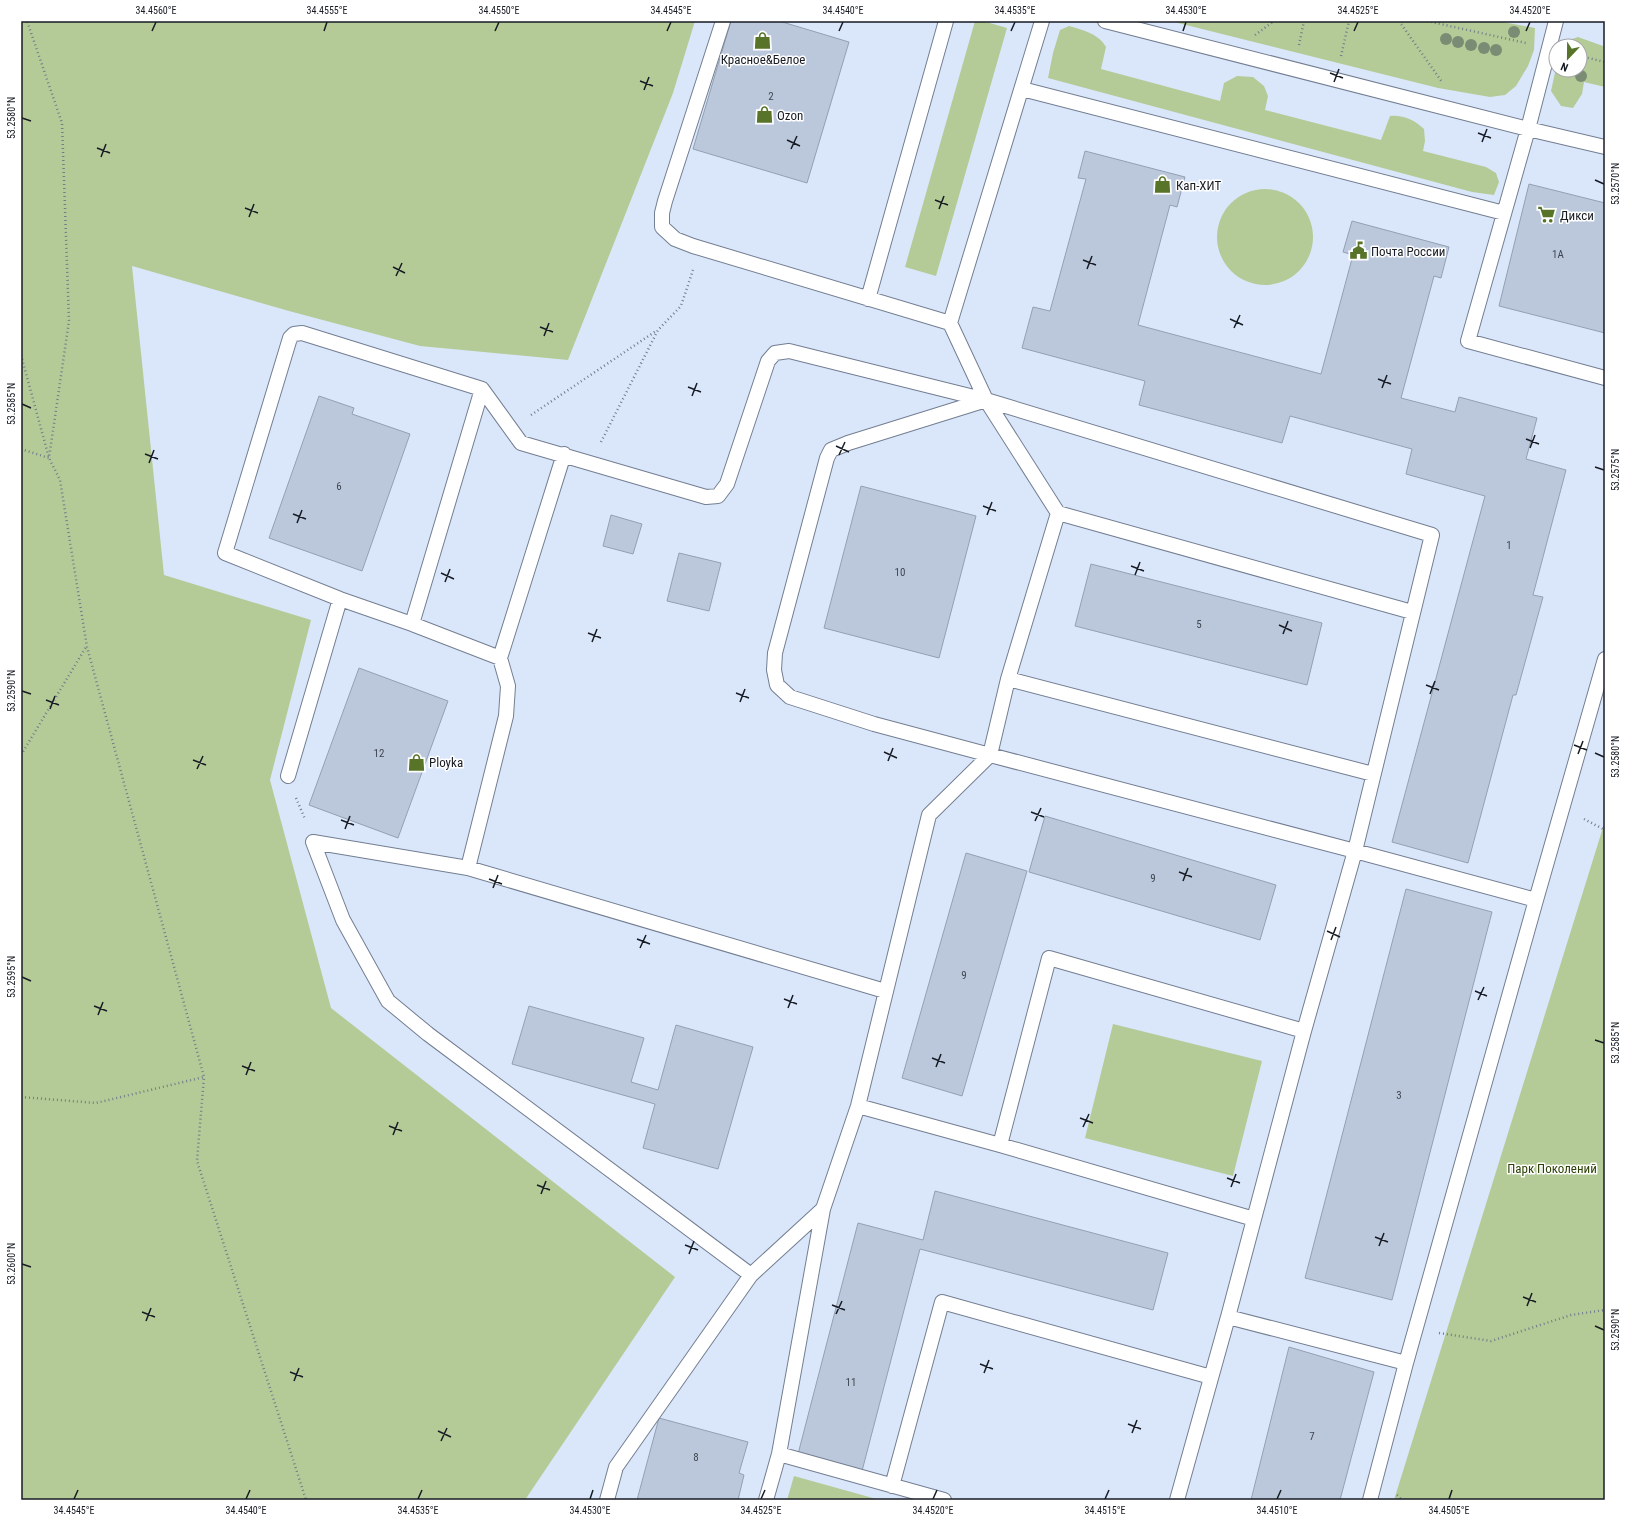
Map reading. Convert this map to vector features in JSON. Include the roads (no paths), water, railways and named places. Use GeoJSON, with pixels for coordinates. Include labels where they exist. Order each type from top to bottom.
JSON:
{"type":"FeatureCollection","features":[{"type":"Feature","properties":{"kind":"lane"},"geometry":{"type":"LineString","coordinates":[[722,21],[662,213],[662,227],[674,239],[700,249],[950,323]]}},
{"type":"Feature","properties":{"kind":"lane"},"geometry":{"type":"LineString","coordinates":[[868,299],[946,21]]}},
{"type":"Feature","properties":{"kind":"lane"},"geometry":{"type":"LineString","coordinates":[[1042,21],[950,323],[986,400],[1058,512],[1412,612]]}},
{"type":"Feature","properties":{"kind":"lane"},"geometry":{"type":"LineString","coordinates":[[1104,21],[1528,129],[1605,147]]}},
{"type":"Feature","properties":{"kind":"lane"},"geometry":{"type":"LineString","coordinates":[[1556,21],[1528,129],[1468,342],[1605,378]]}},
{"type":"Feature","properties":{"kind":"lane"},"geometry":{"type":"LineString","coordinates":[[1022,90],[1504,213]]}},
{"type":"Feature","properties":{"kind":"lane"},"geometry":{"type":"LineString","coordinates":[[500,658],[412,624],[340,599],[225,553],[290,338],[294,334],[302,333],[482,389],[521,443],[564,454],[706,497],[718,496],[727,484],[768,361],[775,353],[789,351],[986,400],[1432,535],[1354,851],[1177,1500]]}},
{"type":"Feature","properties":{"kind":"lane"},"geometry":{"type":"LineString","coordinates":[[412,624],[482,389]]}},
{"type":"Feature","properties":{"kind":"lane"},"geometry":{"type":"LineString","coordinates":[[986,400],[848,443],[831,450],[824,467],[775,653],[774,670],[777,685],[790,697],[874,724],[1536,900]]}},
{"type":"Feature","properties":{"kind":"lane"},"geometry":{"type":"LineString","coordinates":[[468,868],[506,716],[508,686],[500,658],[564,454]]}},
{"type":"Feature","properties":{"kind":"lane"},"geometry":{"type":"LineString","coordinates":[[766,1500],[779,1454],[823,1209],[858,1106],[929,815],[990,755],[1008,679],[1058,512]]}},
{"type":"Feature","properties":{"kind":"lane"},"geometry":{"type":"LineString","coordinates":[[288,776],[340,599]]}},
{"type":"Feature","properties":{"kind":"lane"},"geometry":{"type":"LineString","coordinates":[[1370,1500],[1415,1329],[1605,659]]}},
{"type":"Feature","properties":{"kind":"lane"},"geometry":{"type":"LineString","coordinates":[[1008,679],[1373,774]]}},
{"type":"Feature","properties":{"kind":"lane"},"geometry":{"type":"LineString","coordinates":[[752,1275],[428,1034],[388,1001],[343,920],[313,842],[468,868],[885,991]]}},
{"type":"Feature","properties":{"kind":"lane"},"geometry":{"type":"LineString","coordinates":[[1000,1146],[1048,958],[1304,1031]]}},
{"type":"Feature","properties":{"kind":"lane"},"geometry":{"type":"LineString","coordinates":[[858,1106],[1254,1219]]}},
{"type":"Feature","properties":{"kind":"lane"},"geometry":{"type":"LineString","coordinates":[[607,1500],[616,1467],[752,1275],[823,1209]]}},
{"type":"Feature","properties":{"kind":"lane"},"geometry":{"type":"LineString","coordinates":[[892,1486],[942,1302],[1211,1377]]}},
{"type":"Feature","properties":{"kind":"lane"},"geometry":{"type":"LineString","coordinates":[[1228,1317],[1406,1363]]}},
{"type":"Feature","properties":{"kind":"lane"},"geometry":{"type":"LineString","coordinates":[[779,1454],[944,1500]]}},
{"type":"Feature","properties":{"kind":"place","name":"Красное&Белое"},"geometry":{"type":"Point","coordinates":[763,40]}},
{"type":"Feature","properties":{"kind":"place","name":"Ozon"},"geometry":{"type":"Point","coordinates":[764,115]}},
{"type":"Feature","properties":{"kind":"place","name":"Кап-ХИТ"},"geometry":{"type":"Point","coordinates":[1163,185]}},
{"type":"Feature","properties":{"kind":"place","name":"Дикси"},"geometry":{"type":"Point","coordinates":[1547,215]}},
{"type":"Feature","properties":{"kind":"place","name":"Почта России"},"geometry":{"type":"Point","coordinates":[1358,251]}},
{"type":"Feature","properties":{"kind":"place","name":"Ployka"},"geometry":{"type":"Point","coordinates":[416,762]}},
{"type":"Feature","properties":{"kind":"park label","name":"Парк Поколений"},"geometry":{"type":"Point","coordinates":[1552,1168]}}]}
